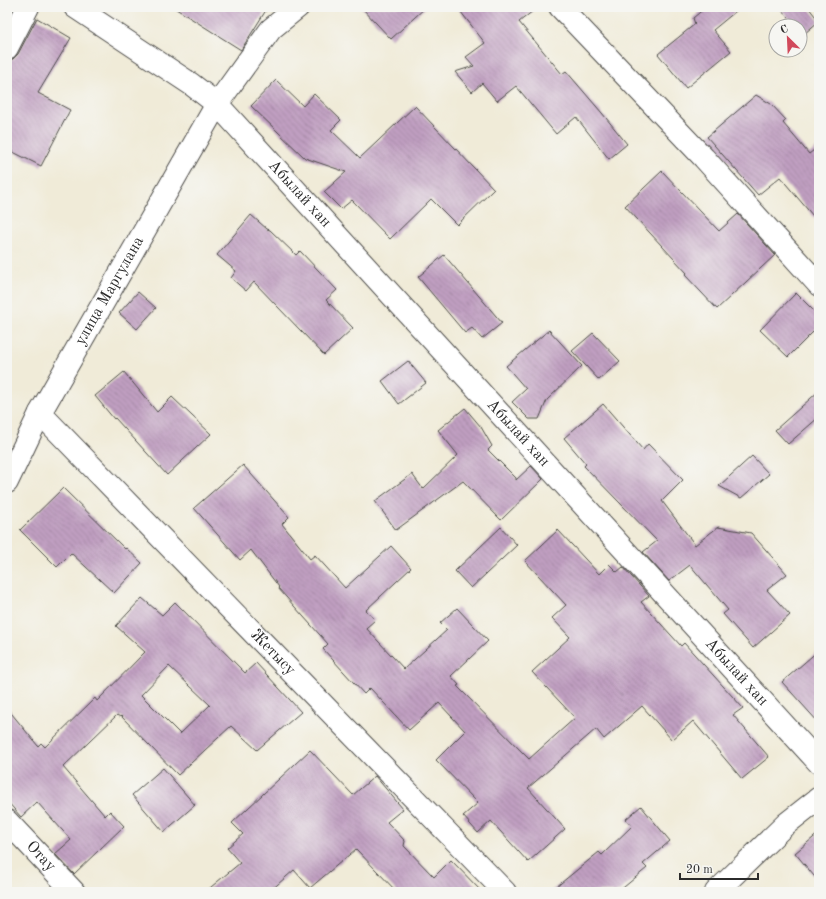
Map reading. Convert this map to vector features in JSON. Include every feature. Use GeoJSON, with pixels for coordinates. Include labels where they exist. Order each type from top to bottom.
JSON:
{"type":"FeatureCollection","features":[{"type":"Feature","properties":{"kind":"street"},"geometry":{"type":"LineString","coordinates":[[7,48],[28,7]]}},
{"type":"Feature","properties":{"kind":"street","name":"Абылай хан"},"geometry":{"type":"LineString","coordinates":[[75,7],[191,84],[217,104],[819,763]]}},
{"type":"Feature","properties":{"kind":"street","name":"улица Маргулана"},"geometry":{"type":"LineString","coordinates":[[7,482],[40,413],[217,104],[271,29],[298,7]]}},
{"type":"Feature","properties":{"kind":"street"},"geometry":{"type":"LineString","coordinates":[[560,7],[704,158],[819,285]]}},
{"type":"Feature","properties":{"kind":"street","name":"Жетысу"},"geometry":{"type":"LineString","coordinates":[[40,413],[505,892]]}},
{"type":"Feature","properties":{"kind":"street"},"geometry":{"type":"LineString","coordinates":[[716,892],[786,824],[819,798]]}},
{"type":"Feature","properties":{"kind":"street","name":"Отау"},"geometry":{"type":"LineString","coordinates":[[7,821],[74,892]]}},
{"type":"Feature","properties":{"kind":"building"},"geometry":{"type":"Polygon","coordinates":[[[173,7],[268,7],[241,50],[173,7]]]}},
{"type":"Feature","properties":{"kind":"building"},"geometry":{"type":"Polygon","coordinates":[[[361,7],[426,7],[391,39],[361,7]]]}},
{"type":"Feature","properties":{"kind":"building"},"geometry":{"type":"Polygon","coordinates":[[[457,7],[538,7],[519,22],[562,74],[566,71],[627,144],[609,159],[576,117],[556,134],[516,86],[497,101],[482,83],[472,92],[455,72],[474,66],[466,57],[485,43],[457,7]]]}},
{"type":"Feature","properties":{"kind":"building"},"geometry":{"type":"Polygon","coordinates":[[[706,7],[741,7],[713,30],[731,51],[686,88],[658,54],[695,24],[693,18],[706,7]]]}},
{"type":"Feature","properties":{"kind":"building"},"geometry":{"type":"Polygon","coordinates":[[[779,7],[808,7],[819,21],[808,31],[808,18],[789,18],[779,7]]]}},
{"type":"Feature","properties":{"kind":"building"},"geometry":{"type":"Polygon","coordinates":[[[37,18],[71,38],[38,93],[70,110],[41,166],[7,149],[7,60],[13,59],[18,54],[37,18]]]}},
{"type":"Feature","properties":{"kind":"building"},"geometry":{"type":"Polygon","coordinates":[[[276,80],[303,106],[314,94],[341,120],[331,130],[360,158],[415,106],[494,189],[457,225],[431,199],[390,239],[352,200],[341,209],[324,192],[346,172],[305,158],[251,106],[276,80]]]}},
{"type":"Feature","properties":{"kind":"building"},"geometry":{"type":"Polygon","coordinates":[[[756,95],[771,104],[786,120],[783,123],[809,154],[819,146],[819,223],[780,177],[758,195],[707,137],[756,95]]]}},
{"type":"Feature","properties":{"kind":"building"},"geometry":{"type":"Polygon","coordinates":[[[662,171],[719,231],[738,214],[775,255],[717,309],[685,275],[687,273],[625,206],[662,171]]]}},
{"type":"Feature","properties":{"kind":"building"},"geometry":{"type":"Polygon","coordinates":[[[251,215],[270,230],[296,255],[300,251],[337,290],[326,300],[353,328],[324,355],[254,282],[246,291],[231,278],[236,271],[217,255],[251,215]]]}},
{"type":"Feature","properties":{"kind":"building"},"geometry":{"type":"Polygon","coordinates":[[[444,255],[502,323],[482,339],[472,328],[465,333],[418,277],[444,255]]]}},
{"type":"Feature","properties":{"kind":"building"},"geometry":{"type":"Polygon","coordinates":[[[138,292],[156,308],[137,329],[119,313],[138,292]]]}},
{"type":"Feature","properties":{"kind":"building"},"geometry":{"type":"Polygon","coordinates":[[[796,293],[819,316],[819,326],[788,357],[760,330],[796,293]]]}},
{"type":"Feature","properties":{"kind":"building"},"geometry":{"type":"Polygon","coordinates":[[[549,330],[582,366],[547,400],[539,419],[529,419],[512,402],[526,389],[506,366],[549,330]]]}},
{"type":"Feature","properties":{"kind":"building"},"geometry":{"type":"Polygon","coordinates":[[[593,333],[620,361],[599,380],[572,351],[593,333]]]}},
{"type":"Feature","properties":{"kind":"building"},"geometry":{"type":"Polygon","coordinates":[[[408,361],[426,383],[399,404],[382,381],[408,361]]]}},
{"type":"Feature","properties":{"kind":"building"},"geometry":{"type":"Polygon","coordinates":[[[124,372],[157,412],[172,397],[211,434],[167,475],[115,418],[114,419],[95,396],[124,372]]]}},
{"type":"Feature","properties":{"kind":"building"},"geometry":{"type":"Polygon","coordinates":[[[819,391],[819,417],[788,444],[775,430],[819,391]]]}},
{"type":"Feature","properties":{"kind":"building"},"geometry":{"type":"Polygon","coordinates":[[[603,404],[643,450],[648,444],[683,480],[662,501],[695,545],[718,527],[751,533],[787,574],[767,590],[790,615],[753,648],[723,614],[728,610],[690,565],[669,581],[643,552],[657,541],[584,466],[586,464],[564,438],[603,404]]]}},
{"type":"Feature","properties":{"kind":"building"},"geometry":{"type":"Polygon","coordinates":[[[465,408],[481,427],[492,446],[488,450],[516,478],[516,480],[531,466],[543,479],[501,520],[463,481],[396,530],[375,501],[412,474],[423,489],[458,455],[438,430],[465,408]]]}},
{"type":"Feature","properties":{"kind":"building"},"geometry":{"type":"Polygon","coordinates":[[[752,456],[769,474],[741,498],[719,486],[752,456]]]}},
{"type":"Feature","properties":{"kind":"building"},"geometry":{"type":"Polygon","coordinates":[[[243,465],[289,517],[282,524],[310,559],[315,555],[345,588],[391,546],[411,568],[366,610],[375,620],[366,628],[404,669],[447,630],[440,623],[457,608],[488,641],[451,676],[459,685],[457,686],[529,759],[575,718],[532,672],[570,637],[552,618],[566,605],[525,561],[558,530],[599,574],[609,564],[617,572],[623,567],[649,596],[641,602],[681,646],[684,643],[743,708],[733,715],[769,757],[742,779],[693,721],[672,740],[642,706],[604,739],[596,729],[528,788],[565,829],[528,862],[491,821],[478,833],[463,816],[478,803],[436,760],[465,731],[439,703],[409,730],[370,688],[364,694],[323,649],[328,644],[278,588],[279,587],[251,550],[240,560],[194,508],[243,465]]]}},
{"type":"Feature","properties":{"kind":"building"},"geometry":{"type":"Polygon","coordinates":[[[63,488],[125,549],[126,548],[142,563],[114,593],[71,553],[57,567],[20,530],[63,488]]]}},
{"type":"Feature","properties":{"kind":"building"},"geometry":{"type":"Polygon","coordinates":[[[501,527],[517,545],[471,588],[455,571],[501,527]]]}},
{"type":"Feature","properties":{"kind":"building"},"geometry":{"type":"Polygon","coordinates":[[[142,598],[162,615],[175,602],[245,673],[256,663],[301,712],[257,750],[231,726],[178,775],[121,716],[120,717],[117,715],[63,767],[105,816],[110,811],[124,826],[74,874],[55,854],[71,840],[37,802],[21,817],[7,801],[7,708],[38,746],[41,743],[45,747],[95,698],[97,701],[145,652],[116,626],[142,598]],[[169,666],[141,695],[180,734],[210,705],[169,666]]]}},
{"type":"Feature","properties":{"kind":"building"},"geometry":{"type":"Polygon","coordinates":[[[819,650],[819,723],[782,682],[819,650]]]}},
{"type":"Feature","properties":{"kind":"building"},"geometry":{"type":"Polygon","coordinates":[[[310,750],[353,795],[375,776],[403,809],[387,822],[405,841],[404,846],[434,877],[451,860],[482,892],[397,892],[356,849],[310,888],[294,870],[269,892],[205,892],[240,863],[227,848],[243,834],[232,823],[310,750]]]}},
{"type":"Feature","properties":{"kind":"building"},"geometry":{"type":"Polygon","coordinates":[[[163,768],[195,805],[164,832],[132,795],[163,768]]]}},
{"type":"Feature","properties":{"kind":"building"},"geometry":{"type":"Polygon","coordinates":[[[641,806],[670,841],[643,864],[647,868],[618,892],[550,892],[599,852],[602,855],[632,826],[626,819],[641,806]]]}},
{"type":"Feature","properties":{"kind":"building"},"geometry":{"type":"Polygon","coordinates":[[[819,833],[819,882],[795,853],[819,833]]]}}]}
